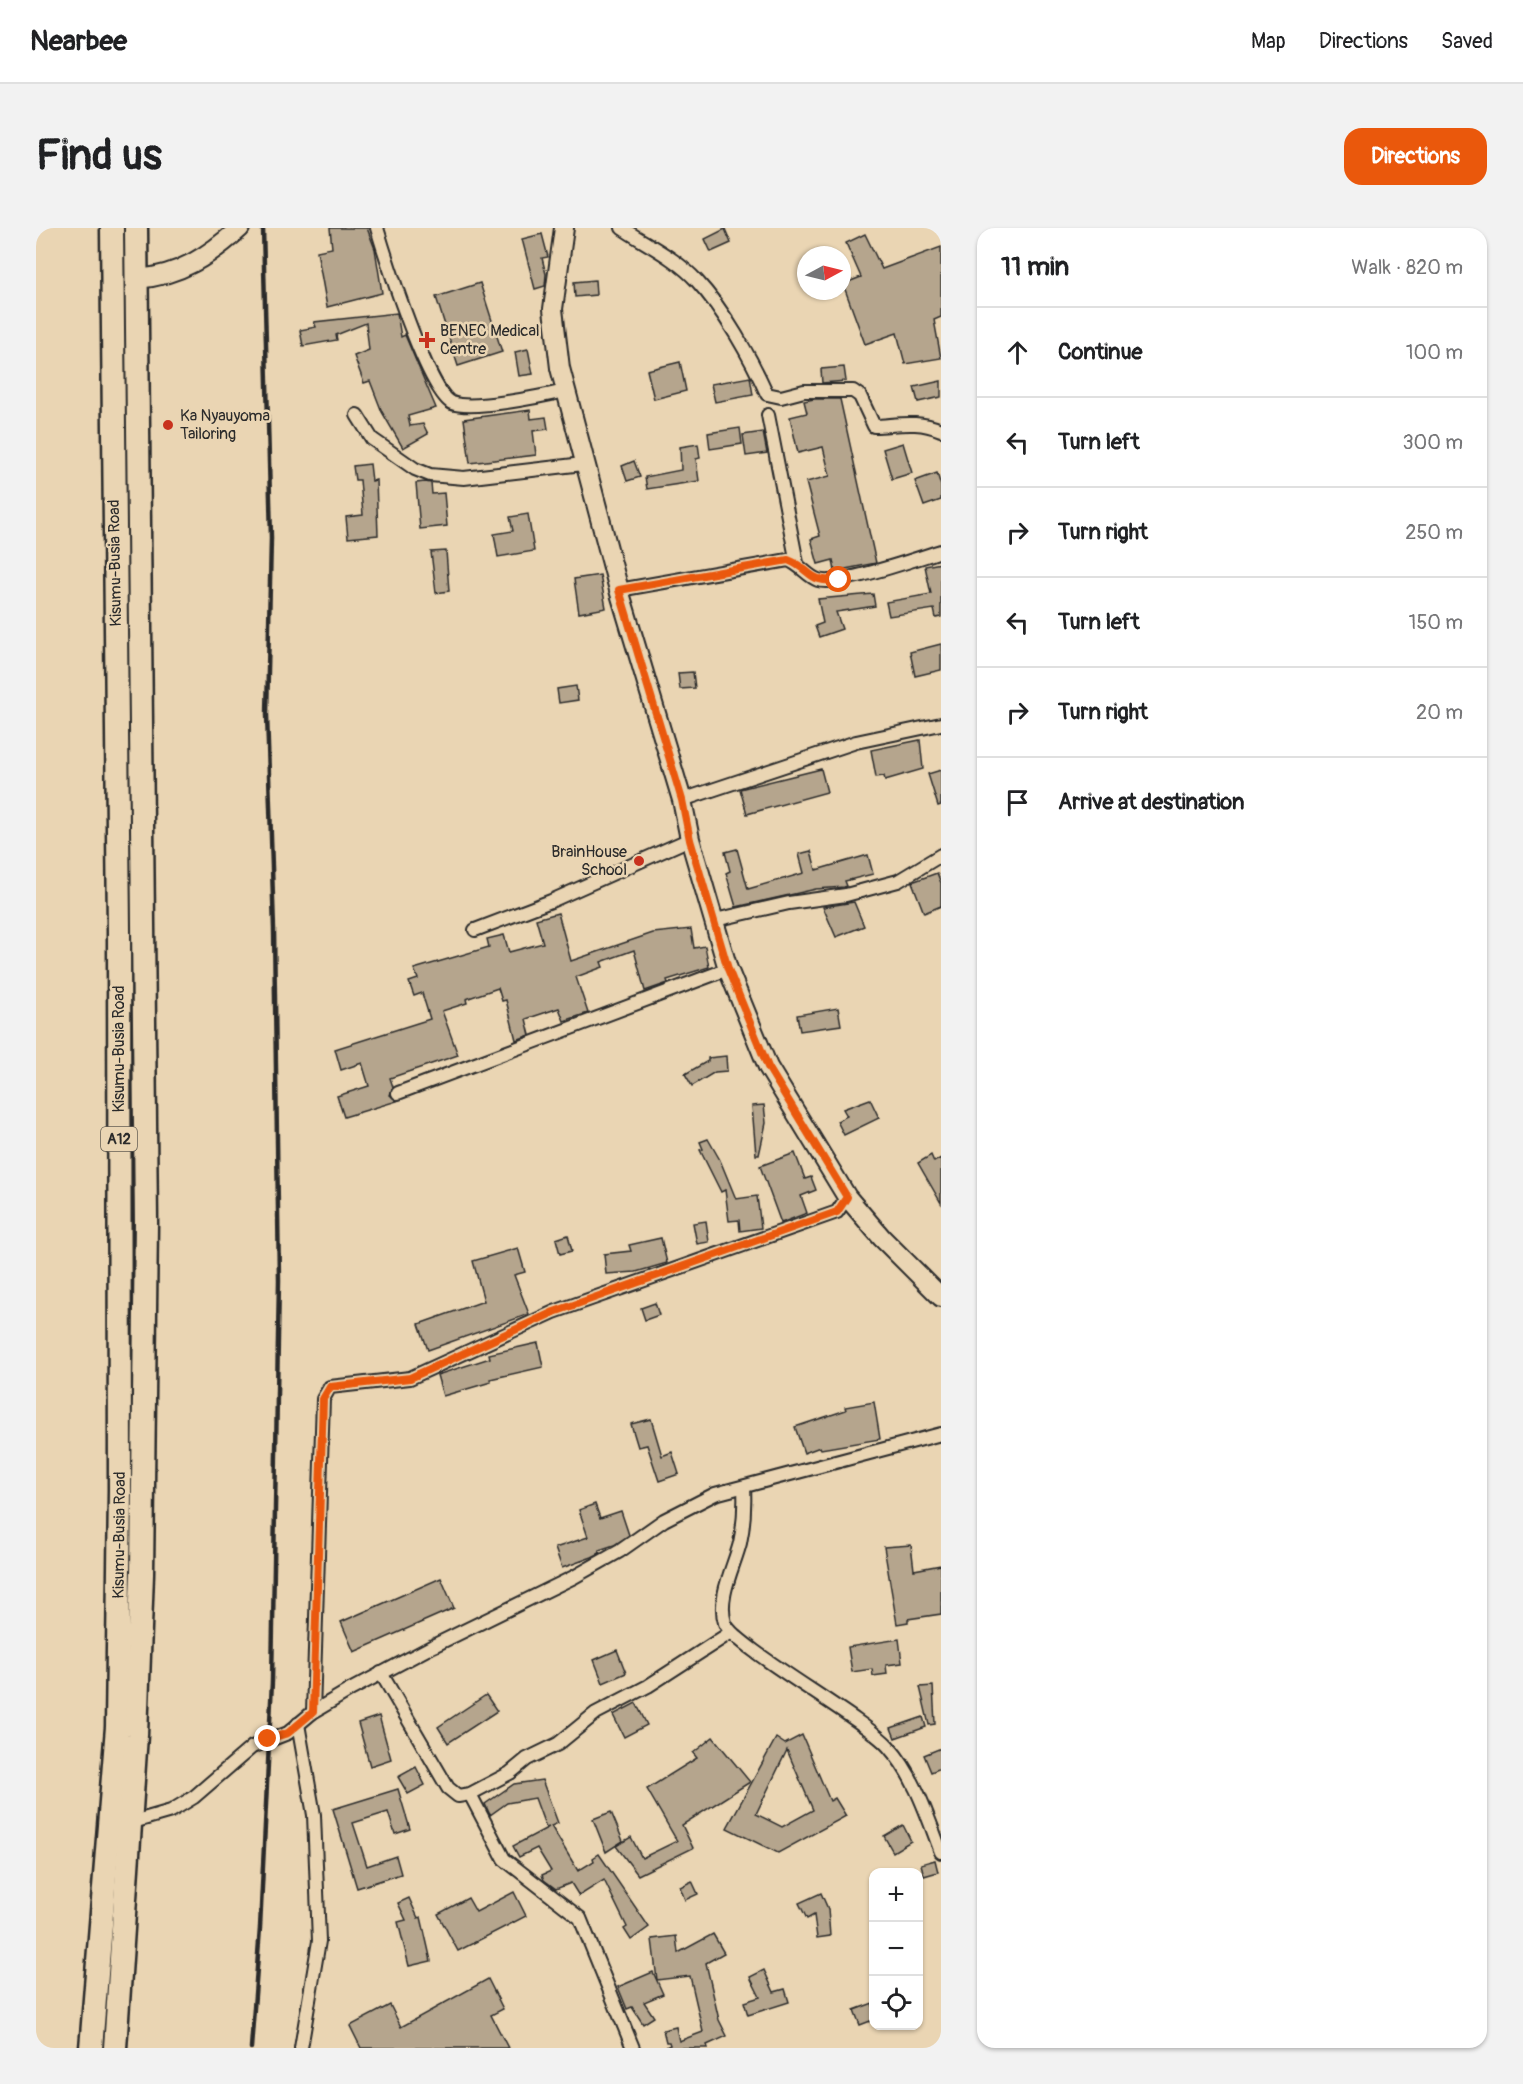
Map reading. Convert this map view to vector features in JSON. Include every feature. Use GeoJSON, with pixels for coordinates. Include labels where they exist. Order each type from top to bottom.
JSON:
{"type":"FeatureCollection","features":[{"type":"Feature","properties":{"kind":"highway","name":"Kisumu-Busia Road"},"geometry":{"type":"LineString","coordinates":[[91,2048],[117,1727],[119,1573],[119,930],[112,228]]}},
{"type":"Feature","properties":{"kind":"highway","name":"Kisumu-Busia Road"},"geometry":{"type":"LineString","coordinates":[[115,2048],[133,1822],[142,1574],[146,1222],[136,228]]}},
{"type":"Feature","properties":{"kind":"main road"},"geometry":{"type":"LineString","coordinates":[[137,279],[168,274],[185,268],[203,259],[221,235],[240,228]]}},
{"type":"Feature","properties":{"kind":"main road"},"geometry":{"type":"LineString","coordinates":[[564,228],[553,309],[565,391],[619,590],[682,800],[690,840],[728,969],[768,1067],[847,1197],[882,1238],[941,1297]]}},
{"type":"Feature","properties":{"kind":"street"},"geometry":{"type":"LineString","coordinates":[[377,228],[391,274],[422,352],[435,383],[447,399],[454,404],[472,405],[565,391]]}},
{"type":"Feature","properties":{"kind":"street"},"geometry":{"type":"LineString","coordinates":[[622,228],[669,257],[697,281],[730,328],[767,394],[782,397],[804,391],[853,391],[860,396],[874,426],[909,422],[925,423],[941,430]]}},
{"type":"Feature","properties":{"kind":"street"},"geometry":{"type":"LineString","coordinates":[[357,415],[372,439],[415,469],[430,475],[464,478],[584,464]]}},
{"type":"Feature","properties":{"kind":"street"},"geometry":{"type":"LineString","coordinates":[[768,415],[797,564]]}},
{"type":"Feature","properties":{"kind":"street"},"geometry":{"type":"LineString","coordinates":[[619,590],[788,560],[821,582],[839,580],[941,551]]}},
{"type":"Feature","properties":{"kind":"street"},"geometry":{"type":"LineString","coordinates":[[682,800],[856,742],[941,724]]}},
{"type":"Feature","properties":{"kind":"street"},"geometry":{"type":"LineString","coordinates":[[475,930],[580,889],[690,840]]}},
{"type":"Feature","properties":{"kind":"street"},"geometry":{"type":"LineString","coordinates":[[715,920],[789,903],[846,895],[898,881],[941,855]]}},
{"type":"Feature","properties":{"kind":"street"},"geometry":{"type":"LineString","coordinates":[[398,1093],[728,969]]}},
{"type":"Feature","properties":{"kind":"street"},"geometry":{"type":"LineString","coordinates":[[313,1712],[323,1399],[330,1387],[410,1378],[554,1312],[837,1212],[847,1197]]}},
{"type":"Feature","properties":{"kind":"street"},"geometry":{"type":"LineString","coordinates":[[133,1822],[171,1811],[194,1797],[252,1747],[288,1733],[313,1712],[381,1673],[574,1577],[620,1551],[664,1520],[715,1494],[744,1488],[866,1452],[941,1434]]}},
{"type":"Feature","properties":{"kind":"street"},"geometry":{"type":"LineString","coordinates":[[744,1488],[745,1510],[740,1542],[725,1592],[724,1612],[730,1633],[832,1702],[887,1746],[915,1783],[941,1852]]}},
{"type":"Feature","properties":{"kind":"street"},"geometry":{"type":"LineString","coordinates":[[381,1673],[447,1788],[459,1796],[470,1794],[558,1744],[596,1713],[648,1686],[730,1633]]}},
{"type":"Feature","properties":{"kind":"street"},"geometry":{"type":"LineString","coordinates":[[298,1724],[314,1815],[319,1941],[301,2048]]}},
{"type":"Feature","properties":{"kind":"street"},"geometry":{"type":"LineString","coordinates":[[470,1794],[504,1859],[580,1918],[633,2048]]}},
{"type":"Feature","properties":{"kind":"building"},"geometry":{"type":"Polygon","coordinates":[[[330,228],[367,228],[375,249],[382,293],[327,307],[317,251],[332,248],[330,228]]]}},
{"type":"Feature","properties":{"kind":"building"},"geometry":{"type":"Polygon","coordinates":[[[725,229],[731,243],[711,252],[705,239],[725,229]]]}},
{"type":"Feature","properties":{"kind":"building"},"geometry":{"type":"Polygon","coordinates":[[[542,234],[548,257],[542,258],[546,274],[545,286],[535,289],[522,239],[542,234]]]}},
{"type":"Feature","properties":{"kind":"building"},"geometry":{"type":"Polygon","coordinates":[[[865,234],[882,269],[941,247],[941,317],[934,320],[941,358],[905,364],[897,333],[865,344],[849,300],[851,300],[851,281],[861,277],[851,254],[851,246],[847,246],[846,243],[865,234]]]}},
{"type":"Feature","properties":{"kind":"building"},"geometry":{"type":"Polygon","coordinates":[[[595,280],[596,295],[575,297],[574,282],[595,280]]]}},
{"type":"Feature","properties":{"kind":"building"},"geometry":{"type":"Polygon","coordinates":[[[480,283],[502,352],[458,366],[436,297],[480,283]]]}},
{"type":"Feature","properties":{"kind":"building"},"geometry":{"type":"Polygon","coordinates":[[[397,313],[401,337],[405,335],[436,408],[408,416],[410,426],[423,424],[428,434],[403,448],[382,412],[370,381],[364,383],[354,356],[369,350],[366,323],[336,335],[337,340],[303,346],[300,330],[316,327],[314,322],[397,313]]]}},
{"type":"Feature","properties":{"kind":"building"},"geometry":{"type":"Polygon","coordinates":[[[528,349],[533,374],[519,376],[515,352],[528,349]]]}},
{"type":"Feature","properties":{"kind":"building"},"geometry":{"type":"Polygon","coordinates":[[[680,362],[686,391],[654,399],[647,370],[680,362]]]}},
{"type":"Feature","properties":{"kind":"building"},"geometry":{"type":"Polygon","coordinates":[[[844,367],[846,381],[822,383],[821,369],[844,367]]]}},
{"type":"Feature","properties":{"kind":"building"},"geometry":{"type":"Polygon","coordinates":[[[750,377],[753,395],[715,402],[711,384],[750,377]]]}},
{"type":"Feature","properties":{"kind":"building"},"geometry":{"type":"Polygon","coordinates":[[[941,381],[941,397],[918,402],[914,387],[941,381]]]}},
{"type":"Feature","properties":{"kind":"building"},"geometry":{"type":"Polygon","coordinates":[[[840,399],[876,563],[835,571],[833,560],[818,564],[811,539],[820,536],[806,482],[830,476],[823,447],[798,453],[790,417],[807,413],[804,401],[840,399]]]}},
{"type":"Feature","properties":{"kind":"building"},"geometry":{"type":"Polygon","coordinates":[[[530,410],[531,419],[546,417],[548,429],[533,431],[536,455],[470,463],[464,419],[530,410]]]}},
{"type":"Feature","properties":{"kind":"building"},"geometry":{"type":"Polygon","coordinates":[[[740,428],[742,444],[710,449],[708,433],[740,428]]]}},
{"type":"Feature","properties":{"kind":"building"},"geometry":{"type":"Polygon","coordinates":[[[763,432],[767,453],[746,456],[743,435],[763,432]]]}},
{"type":"Feature","properties":{"kind":"building"},"geometry":{"type":"Polygon","coordinates":[[[903,443],[912,473],[892,479],[883,449],[903,443]]]}},
{"type":"Feature","properties":{"kind":"building"},"geometry":{"type":"Polygon","coordinates":[[[698,444],[700,458],[696,459],[699,481],[647,489],[645,477],[681,470],[680,447],[698,444]]]}},
{"type":"Feature","properties":{"kind":"building"},"geometry":{"type":"Polygon","coordinates":[[[634,461],[640,477],[627,481],[622,466],[634,461]]]}},
{"type":"Feature","properties":{"kind":"building"},"geometry":{"type":"Polygon","coordinates":[[[370,464],[372,481],[376,480],[378,535],[348,538],[346,517],[363,515],[360,480],[355,480],[353,466],[370,464]]]}},
{"type":"Feature","properties":{"kind":"building"},"geometry":{"type":"Polygon","coordinates":[[[937,473],[941,486],[941,500],[924,506],[915,481],[937,473]]]}},
{"type":"Feature","properties":{"kind":"building"},"geometry":{"type":"Polygon","coordinates":[[[416,483],[431,483],[432,494],[444,493],[447,526],[420,529],[416,483]]]}},
{"type":"Feature","properties":{"kind":"building"},"geometry":{"type":"Polygon","coordinates":[[[528,514],[534,551],[498,557],[494,534],[513,531],[510,517],[528,514]]]}},
{"type":"Feature","properties":{"kind":"building"},"geometry":{"type":"Polygon","coordinates":[[[446,551],[449,591],[436,593],[431,552],[446,551]]]}},
{"type":"Feature","properties":{"kind":"building"},"geometry":{"type":"Polygon","coordinates":[[[941,563],[941,617],[936,618],[934,609],[889,616],[886,602],[931,594],[925,566],[941,563]]]}},
{"type":"Feature","properties":{"kind":"building"},"geometry":{"type":"Polygon","coordinates":[[[600,575],[606,608],[579,613],[574,579],[600,575]]]}},
{"type":"Feature","properties":{"kind":"building"},"geometry":{"type":"Polygon","coordinates":[[[873,594],[875,606],[836,612],[842,629],[819,637],[815,626],[823,623],[818,599],[873,594]]]}},
{"type":"Feature","properties":{"kind":"building"},"geometry":{"type":"Polygon","coordinates":[[[941,644],[941,670],[915,676],[910,652],[941,644]]]}},
{"type":"Feature","properties":{"kind":"building"},"geometry":{"type":"Polygon","coordinates":[[[693,672],[695,688],[680,689],[678,673],[693,672]]]}},
{"type":"Feature","properties":{"kind":"building"},"geometry":{"type":"Polygon","coordinates":[[[576,686],[578,700],[559,703],[557,689],[576,686]]]}},
{"type":"Feature","properties":{"kind":"building"},"geometry":{"type":"Polygon","coordinates":[[[920,740],[923,769],[885,780],[884,776],[876,777],[871,750],[920,740]]]}},
{"type":"Feature","properties":{"kind":"building"},"geometry":{"type":"Polygon","coordinates":[[[821,769],[827,792],[747,814],[740,789],[821,769]]]}},
{"type":"Feature","properties":{"kind":"building"},"geometry":{"type":"Polygon","coordinates":[[[941,770],[941,805],[938,806],[928,774],[941,770]]]}},
{"type":"Feature","properties":{"kind":"building"},"geometry":{"type":"Polygon","coordinates":[[[737,849],[748,889],[804,873],[799,854],[811,851],[816,870],[868,855],[873,874],[845,881],[847,886],[844,887],[816,889],[736,907],[726,873],[730,871],[725,852],[737,849]]]}},
{"type":"Feature","properties":{"kind":"building"},"geometry":{"type":"Polygon","coordinates":[[[937,873],[941,883],[941,906],[924,913],[912,882],[937,873]]]}},
{"type":"Feature","properties":{"kind":"building"},"geometry":{"type":"Polygon","coordinates":[[[854,902],[864,926],[836,937],[823,907],[854,902]]]}},
{"type":"Feature","properties":{"kind":"building"},"geometry":{"type":"Polygon","coordinates":[[[558,913],[571,961],[653,933],[691,929],[694,948],[705,946],[709,967],[667,980],[668,983],[645,991],[634,950],[601,962],[603,967],[576,977],[588,1013],[564,1021],[559,1008],[526,1019],[530,1035],[516,1040],[506,1000],[502,1001],[498,988],[466,999],[467,1003],[442,1011],[458,1055],[390,1078],[393,1087],[390,1095],[397,1101],[344,1117],[337,1096],[369,1086],[362,1063],[341,1070],[335,1049],[430,1019],[422,993],[414,996],[409,982],[418,979],[414,969],[489,947],[487,939],[504,935],[509,952],[543,943],[536,919],[558,913]]]}},
{"type":"Feature","properties":{"kind":"building"},"geometry":{"type":"Polygon","coordinates":[[[838,1008],[841,1025],[800,1031],[797,1015],[838,1008]]]}},
{"type":"Feature","properties":{"kind":"building"},"geometry":{"type":"Polygon","coordinates":[[[726,1056],[727,1071],[715,1072],[692,1086],[685,1074],[708,1061],[708,1058],[726,1056]]]}},
{"type":"Feature","properties":{"kind":"building"},"geometry":{"type":"Polygon","coordinates":[[[870,1099],[879,1118],[844,1135],[837,1121],[847,1116],[843,1109],[870,1099]]]}},
{"type":"Feature","properties":{"kind":"building"},"geometry":{"type":"Polygon","coordinates":[[[764,1105],[766,1123],[759,1155],[756,1155],[752,1106],[764,1105]]]}},
{"type":"Feature","properties":{"kind":"building"},"geometry":{"type":"Polygon","coordinates":[[[708,1139],[720,1160],[736,1199],[757,1196],[761,1228],[740,1231],[739,1220],[729,1221],[725,1190],[721,1192],[700,1150],[703,1149],[700,1142],[708,1139]]]}},
{"type":"Feature","properties":{"kind":"building"},"geometry":{"type":"Polygon","coordinates":[[[795,1153],[805,1179],[811,1177],[816,1190],[801,1196],[807,1213],[781,1223],[760,1166],[795,1153]]]}},
{"type":"Feature","properties":{"kind":"building"},"geometry":{"type":"Polygon","coordinates":[[[931,1155],[934,1162],[941,1158],[941,1203],[918,1163],[931,1155]]]}},
{"type":"Feature","properties":{"kind":"building"},"geometry":{"type":"Polygon","coordinates":[[[706,1221],[709,1242],[697,1244],[693,1223],[706,1221]]]}},
{"type":"Feature","properties":{"kind":"building"},"geometry":{"type":"Polygon","coordinates":[[[568,1235],[572,1251],[560,1254],[556,1239],[568,1235]]]}},
{"type":"Feature","properties":{"kind":"building"},"geometry":{"type":"Polygon","coordinates":[[[661,1238],[667,1263],[636,1272],[606,1274],[604,1254],[631,1251],[629,1245],[661,1238]]]}},
{"type":"Feature","properties":{"kind":"building"},"geometry":{"type":"Polygon","coordinates":[[[518,1248],[525,1272],[514,1275],[529,1314],[428,1350],[419,1324],[484,1301],[473,1261],[518,1248]]]}},
{"type":"Feature","properties":{"kind":"building"},"geometry":{"type":"Polygon","coordinates":[[[655,1303],[659,1315],[645,1320],[641,1308],[655,1303]]]}},
{"type":"Feature","properties":{"kind":"building"},"geometry":{"type":"Polygon","coordinates":[[[538,1343],[543,1367],[490,1379],[491,1382],[443,1396],[437,1375],[490,1358],[489,1354],[538,1343]]]}},
{"type":"Feature","properties":{"kind":"building"},"geometry":{"type":"Polygon","coordinates":[[[874,1402],[880,1439],[821,1449],[820,1447],[804,1453],[795,1427],[846,1410],[845,1407],[874,1402]]]}},
{"type":"Feature","properties":{"kind":"building"},"geometry":{"type":"Polygon","coordinates":[[[651,1419],[662,1456],[672,1452],[679,1474],[659,1481],[647,1445],[638,1447],[631,1424],[651,1419]]]}},
{"type":"Feature","properties":{"kind":"building"},"geometry":{"type":"Polygon","coordinates":[[[595,1504],[600,1518],[621,1511],[629,1535],[614,1545],[599,1550],[600,1553],[592,1557],[562,1568],[555,1548],[588,1537],[579,1510],[595,1504]]]}},
{"type":"Feature","properties":{"kind":"building"},"geometry":{"type":"Polygon","coordinates":[[[911,1545],[914,1570],[941,1565],[941,1614],[908,1619],[908,1622],[897,1624],[884,1547],[911,1545]]]}},
{"type":"Feature","properties":{"kind":"building"},"geometry":{"type":"Polygon","coordinates":[[[441,1578],[454,1608],[354,1652],[341,1622],[441,1578]]]}},
{"type":"Feature","properties":{"kind":"building"},"geometry":{"type":"Polygon","coordinates":[[[899,1639],[902,1663],[886,1665],[887,1674],[873,1676],[872,1669],[852,1672],[848,1647],[899,1639]]]}},
{"type":"Feature","properties":{"kind":"building"},"geometry":{"type":"Polygon","coordinates":[[[617,1650],[626,1673],[603,1683],[594,1660],[617,1650]]]}},
{"type":"Feature","properties":{"kind":"building"},"geometry":{"type":"Polygon","coordinates":[[[933,1686],[935,1724],[929,1725],[920,1687],[933,1686]]]}},
{"type":"Feature","properties":{"kind":"building"},"geometry":{"type":"Polygon","coordinates":[[[486,1695],[497,1711],[448,1743],[438,1727],[486,1695]]]}},
{"type":"Feature","properties":{"kind":"building"},"geometry":{"type":"Polygon","coordinates":[[[636,1703],[647,1725],[624,1737],[613,1715],[636,1703]]]}},
{"type":"Feature","properties":{"kind":"building"},"geometry":{"type":"Polygon","coordinates":[[[379,1716],[391,1759],[370,1766],[358,1723],[379,1716]]]}},
{"type":"Feature","properties":{"kind":"building"},"geometry":{"type":"Polygon","coordinates":[[[923,1717],[926,1727],[895,1738],[891,1728],[923,1717]]]}},
{"type":"Feature","properties":{"kind":"building"},"geometry":{"type":"Polygon","coordinates":[[[802,1735],[830,1801],[835,1798],[846,1816],[778,1853],[727,1828],[776,1738],[785,1744],[802,1735]],[[787,1750],[756,1814],[782,1827],[813,1810],[787,1750]]]}},
{"type":"Feature","properties":{"kind":"building"},"geometry":{"type":"Polygon","coordinates":[[[713,1737],[750,1782],[682,1825],[693,1848],[638,1875],[616,1846],[631,1837],[642,1858],[677,1841],[647,1789],[697,1758],[693,1753],[713,1737]]]}},
{"type":"Feature","properties":{"kind":"building"},"geometry":{"type":"Polygon","coordinates":[[[941,1748],[941,1768],[931,1772],[924,1755],[941,1748]]]}},
{"type":"Feature","properties":{"kind":"building"},"geometry":{"type":"Polygon","coordinates":[[[416,1767],[425,1785],[408,1794],[398,1777],[416,1767]]]}},
{"type":"Feature","properties":{"kind":"building"},"geometry":{"type":"Polygon","coordinates":[[[542,1780],[558,1823],[551,1826],[578,1871],[594,1861],[593,1858],[599,1854],[649,1927],[631,1940],[624,1929],[627,1927],[604,1880],[579,1896],[571,1883],[556,1889],[544,1880],[542,1875],[551,1871],[537,1848],[519,1857],[513,1846],[549,1827],[546,1828],[535,1798],[507,1803],[490,1815],[485,1804],[514,1784],[542,1780]]]}},
{"type":"Feature","properties":{"kind":"building"},"geometry":{"type":"Polygon","coordinates":[[[398,1789],[410,1829],[395,1834],[388,1812],[353,1823],[367,1866],[396,1856],[401,1874],[357,1888],[333,1809],[398,1789]]]}},
{"type":"Feature","properties":{"kind":"building"},"geometry":{"type":"Polygon","coordinates":[[[611,1812],[623,1841],[606,1852],[593,1819],[611,1812]]]}},
{"type":"Feature","properties":{"kind":"building"},"geometry":{"type":"Polygon","coordinates":[[[903,1825],[911,1841],[893,1852],[884,1836],[903,1825]]]}},
{"type":"Feature","properties":{"kind":"building"},"geometry":{"type":"Polygon","coordinates":[[[935,1860],[938,1872],[924,1876],[921,1864],[935,1860]]]}},
{"type":"Feature","properties":{"kind":"building"},"geometry":{"type":"Polygon","coordinates":[[[692,1881],[698,1894],[685,1900],[680,1887],[692,1881]]]}},
{"type":"Feature","properties":{"kind":"building"},"geometry":{"type":"Polygon","coordinates":[[[514,1892],[526,1916],[458,1951],[438,1914],[468,1898],[476,1912],[514,1892]]]}},
{"type":"Feature","properties":{"kind":"building"},"geometry":{"type":"Polygon","coordinates":[[[821,1893],[828,1909],[830,1936],[817,1938],[814,1915],[807,1919],[799,1903],[821,1893]]]}},
{"type":"Feature","properties":{"kind":"building"},"geometry":{"type":"Polygon","coordinates":[[[409,1898],[418,1918],[421,1917],[431,1961],[409,1966],[398,1922],[406,1920],[398,1903],[409,1898]]]}},
{"type":"Feature","properties":{"kind":"building"},"geometry":{"type":"Polygon","coordinates":[[[713,1934],[724,1953],[706,1963],[719,2020],[727,2036],[707,2045],[708,2048],[664,2048],[670,2045],[666,2042],[663,2030],[676,2027],[679,2041],[703,2032],[690,1976],[657,1980],[652,1939],[676,1936],[678,1953],[713,1934]]]}},
{"type":"Feature","properties":{"kind":"building"},"geometry":{"type":"Polygon","coordinates":[[[764,1970],[774,1992],[785,1989],[789,2002],[748,2015],[744,2002],[760,1997],[750,1977],[764,1970]]]}},
{"type":"Feature","properties":{"kind":"building"},"geometry":{"type":"Polygon","coordinates":[[[653,1972],[663,1994],[644,2002],[654,2017],[643,2024],[632,2007],[627,2009],[618,1987],[653,1972]]]}},
{"type":"Feature","properties":{"kind":"building"},"geometry":{"type":"Polygon","coordinates":[[[488,1979],[503,2009],[491,2015],[508,2048],[361,2048],[350,2026],[390,2005],[401,2027],[488,1979]]]}},
{"type":"Feature","properties":{"kind":"building"},"geometry":{"type":"Polygon","coordinates":[[[869,2004],[869,2022],[860,2025],[854,2010],[869,2004]]]}},
{"type":"Feature","properties":{"kind":"railway"},"geometry":{"type":"LineString","coordinates":[[251,2048],[260,1928],[272,1681],[279,1280],[274,929],[267,714],[271,538],[263,228]]}},
{"type":"Feature","properties":{"kind":"place","name":"BENEC Medical Centre"},"geometry":{"type":"Point","coordinates":[427,340]}},
{"type":"Feature","properties":{"kind":"place","name":"Ka Nyauyoma Tailoring"},"geometry":{"type":"Point","coordinates":[168,425]}},
{"type":"Feature","properties":{"kind":"place","name":"BrainHouse School"},"geometry":{"type":"Point","coordinates":[639,861]}},
{"type":"Feature","properties":{"kind":"route"},"geometry":{"type":"LineString","coordinates":[[268,1739],[288,1733],[313,1712],[323,1399],[330,1387],[410,1378],[554,1312],[837,1212],[847,1197],[768,1067],[728,969],[690,840],[682,800],[619,590],[788,560],[800,565],[813,578],[821,582],[839,580]]}}]}
